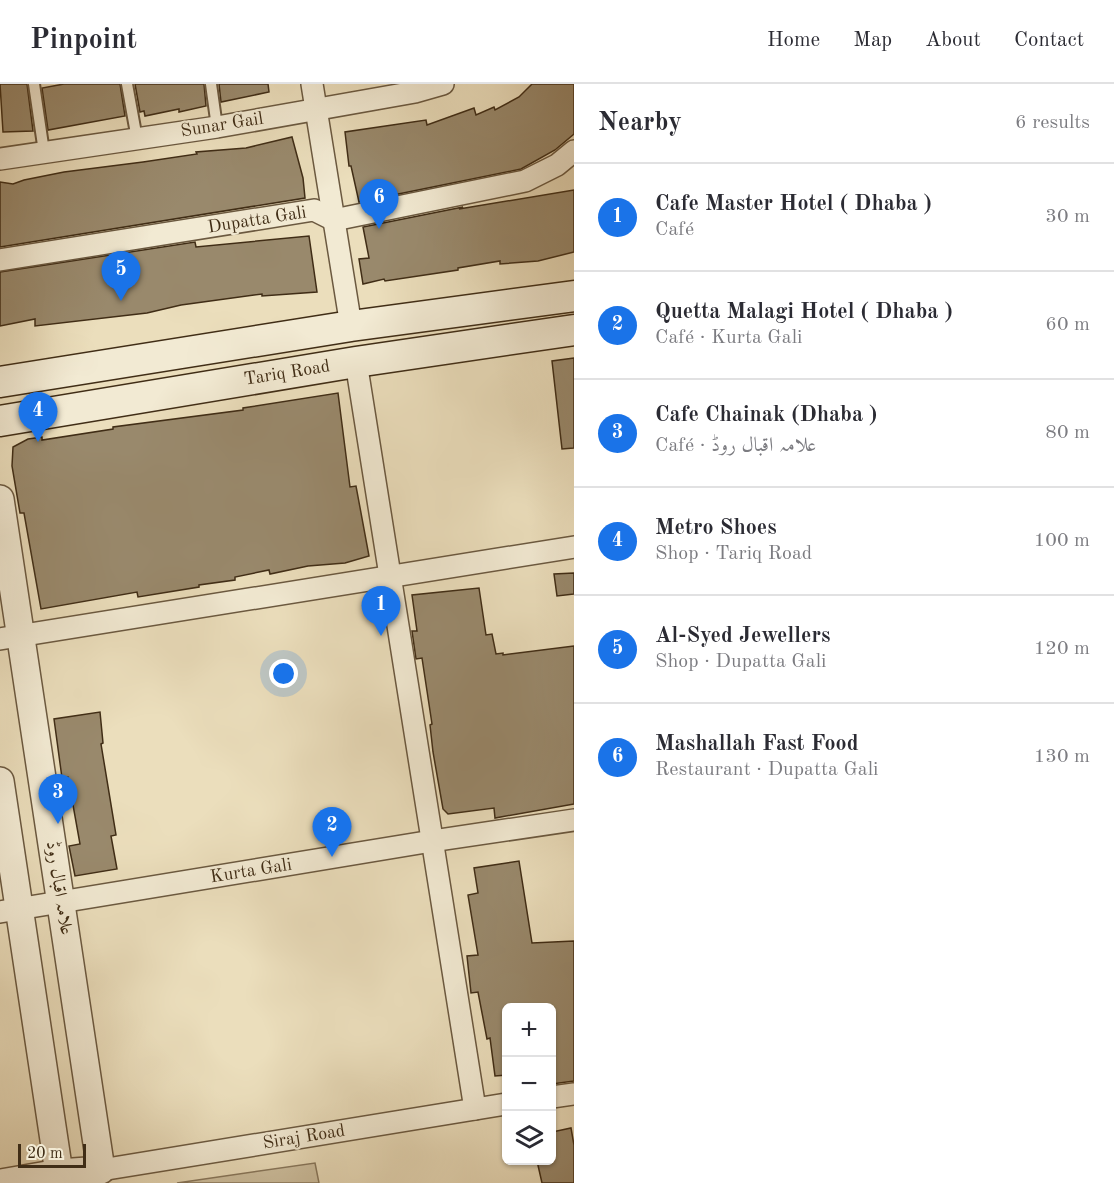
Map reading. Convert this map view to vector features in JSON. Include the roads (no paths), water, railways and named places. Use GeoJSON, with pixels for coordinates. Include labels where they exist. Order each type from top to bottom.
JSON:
{"type":"FeatureCollection","features":[{"type":"Feature","properties":{"kind":"main road","name":"Tariq Road"},"geometry":{"type":"LineString","coordinates":[[0,381],[351,326],[574,296]]}},
{"type":"Feature","properties":{"kind":"main road","name":"Tariq Road"},"geometry":{"type":"LineString","coordinates":[[0,421],[356,362],[574,330]]}},
{"type":"Feature","properties":{"kind":"street"},"geometry":{"type":"LineString","coordinates":[[312,84],[351,326]]}},
{"type":"Feature","properties":{"kind":"street","name":"Sunar Gail"},"geometry":{"type":"LineString","coordinates":[[0,159],[217,127],[443,84]]}},
{"type":"Feature","properties":{"kind":"street","name":"Dupatta Gali"},"geometry":{"type":"LineString","coordinates":[[0,260],[314,210],[334,220],[525,181],[557,165],[574,151]]}},
{"type":"Feature","properties":{"kind":"street"},"geometry":{"type":"LineString","coordinates":[[356,362],[475,1109]]}},
{"type":"Feature","properties":{"kind":"street","name":"علامہ اقبال روڈ"},"geometry":{"type":"LineString","coordinates":[[0,499],[10,637],[61,902],[101,1170]]}},
{"type":"Feature","properties":{"kind":"street"},"geometry":{"type":"LineString","coordinates":[[10,637],[574,547]]}},
{"type":"Feature","properties":{"kind":"street"},"geometry":{"type":"LineString","coordinates":[[0,781],[10,911],[59,1173]]}},
{"type":"Feature","properties":{"kind":"street","name":"Kurta Gali"},"geometry":{"type":"LineString","coordinates":[[10,911],[432,841],[574,820]]}},
{"type":"Feature","properties":{"kind":"street"},"geometry":{"type":"LineString","coordinates":[[556,1096],[574,1094]]}},
{"type":"Feature","properties":{"kind":"street","name":"Siraj Road"},"geometry":{"type":"LineString","coordinates":[[101,1170],[502,1105]]}},
{"type":"Feature","properties":{"kind":"street"},"geometry":{"type":"LineString","coordinates":[[2,1183],[59,1173],[101,1170]]}},
{"type":"Feature","properties":{"kind":"lane"},"geometry":{"type":"LineString","coordinates":[[34,84],[44,152]]}},
{"type":"Feature","properties":{"kind":"lane"},"geometry":{"type":"LineString","coordinates":[[128,84],[137,139]]}},
{"type":"Feature","properties":{"kind":"lane"},"geometry":{"type":"LineString","coordinates":[[211,84],[217,127]]}},
{"type":"Feature","properties":{"kind":"place","name":"Mashallah Fast Food"},"geometry":{"type":"Point","coordinates":[379,229]}},
{"type":"Feature","properties":{"kind":"place","name":"Al-Syed Jewellers"},"geometry":{"type":"Point","coordinates":[121,301]}},
{"type":"Feature","properties":{"kind":"place","name":"Metro Shoes"},"geometry":{"type":"Point","coordinates":[38,442]}},
{"type":"Feature","properties":{"kind":"place","name":"Cafe Master Hotel ( Dhaba )"},"geometry":{"type":"Point","coordinates":[381,636]}},
{"type":"Feature","properties":{"kind":"place","name":"Cafe Chainak (Dhaba )"},"geometry":{"type":"Point","coordinates":[58,824]}},
{"type":"Feature","properties":{"kind":"place","name":"Quetta Malagi Hotel ( Dhaba )"},"geometry":{"type":"Point","coordinates":[332,857]}}]}
